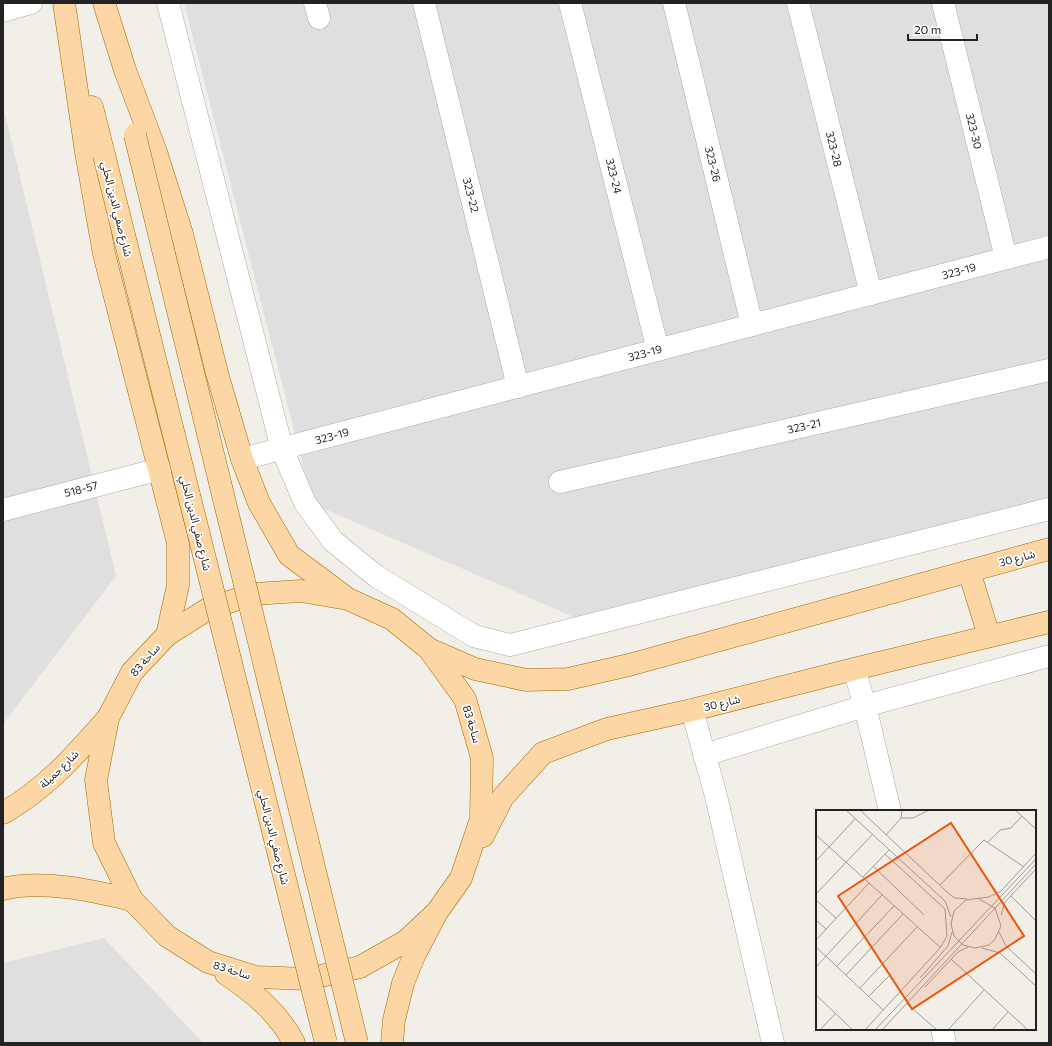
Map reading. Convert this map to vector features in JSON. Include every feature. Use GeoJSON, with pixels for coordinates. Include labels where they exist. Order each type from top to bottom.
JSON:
{"type":"FeatureCollection","features":[{"type":"Feature","properties":{"kind":"main road","name":"شارع صفي الدين الحلي"},"geometry":{"type":"LineString","coordinates":[[65,3],[326,1043]]}},
{"type":"Feature","properties":{"kind":"main road"},"geometry":{"type":"LineString","coordinates":[[65,3],[86,152],[104,254],[178,543],[178,585],[167,635]]}},
{"type":"Feature","properties":{"kind":"main road"},"geometry":{"type":"LineString","coordinates":[[103,3],[358,1043]]}},
{"type":"Feature","properties":{"kind":"main road"},"geometry":{"type":"LineString","coordinates":[[103,3],[125,70],[156,152],[182,234],[217,373],[242,459],[259,503],[289,555],[348,599]]}},
{"type":"Feature","properties":{"kind":"main road","name":"شارع 30"},"geometry":{"type":"LineString","coordinates":[[429,649],[475,669],[526,680],[568,679],[629,665],[1049,549]]}},
{"type":"Feature","properties":{"kind":"main road"},"geometry":{"type":"LineString","coordinates":[[970,571],[989,636]]}},
{"type":"Feature","properties":{"kind":"main road","name":"ساحة 83"},"geometry":{"type":"LineString","coordinates":[[301,590],[348,599],[392,619],[429,649],[465,699],[482,758],[481,819],[461,878],[437,912],[406,941],[360,966],[308,979],[256,977],[208,962],[167,936],[132,900],[104,843],[96,780],[108,718],[132,672],[167,635],[208,609],[253,594],[301,590]]}},
{"type":"Feature","properties":{"kind":"main road","name":"شارع 30"},"geometry":{"type":"LineString","coordinates":[[461,878],[503,797],[543,753],[607,729],[692,710],[1049,622]]}},
{"type":"Feature","properties":{"kind":"main road","name":"شارع جميلة"},"geometry":{"type":"LineString","coordinates":[[3,813],[46,784],[108,718]]}},
{"type":"Feature","properties":{"kind":"main road"},"geometry":{"type":"LineString","coordinates":[[3,889],[11,887],[39,886],[66,887],[98,892],[132,900]]}},
{"type":"Feature","properties":{"kind":"main road"},"geometry":{"type":"LineString","coordinates":[[392,1043],[394,1020],[403,983],[414,956],[437,912]]}},
{"type":"Feature","properties":{"kind":"main road"},"geometry":{"type":"LineString","coordinates":[[208,962],[245,986],[278,1016],[294,1043]]}},
{"type":"Feature","properties":{"kind":"street"},"geometry":{"type":"LineString","coordinates":[[3,11],[31,3]]}},
{"type":"Feature","properties":{"kind":"street"},"geometry":{"type":"LineString","coordinates":[[168,3],[282,449],[305,503],[333,541],[376,576],[474,636],[510,645],[1049,509]]}},
{"type":"Feature","properties":{"kind":"street","name":"323-22"},"geometry":{"type":"LineString","coordinates":[[424,3],[518,387]]}},
{"type":"Feature","properties":{"kind":"street","name":"323-24"},"geometry":{"type":"LineString","coordinates":[[570,3],[658,350]]}},
{"type":"Feature","properties":{"kind":"street","name":"323-26"},"geometry":{"type":"LineString","coordinates":[[674,3],[752,325]]}},
{"type":"Feature","properties":{"kind":"street","name":"323-28"},"geometry":{"type":"LineString","coordinates":[[798,3],[871,294]]}},
{"type":"Feature","properties":{"kind":"street","name":"323-30"},"geometry":{"type":"LineString","coordinates":[[943,3],[1006,258]]}},
{"type":"Feature","properties":{"kind":"street","name":"323-19"},"geometry":{"type":"LineString","coordinates":[[242,459],[1049,247]]}},
{"type":"Feature","properties":{"kind":"street","name":"323-21"},"geometry":{"type":"LineString","coordinates":[[560,482],[1049,370]]}},
{"type":"Feature","properties":{"kind":"street","name":"518-57"},"geometry":{"type":"LineString","coordinates":[[3,510],[160,469]]}},
{"type":"Feature","properties":{"kind":"street"},"geometry":{"type":"LineString","coordinates":[[704,755],[865,706],[1049,656]]}},
{"type":"Feature","properties":{"kind":"street"},"geometry":{"type":"LineString","coordinates":[[854,669],[865,706],[890,810]]}},
{"type":"Feature","properties":{"kind":"street"},"geometry":{"type":"LineString","coordinates":[[692,710],[716,796],[773,1043]]}},
{"type":"Feature","properties":{"kind":"street"},"geometry":{"type":"LineString","coordinates":[[942,1030],[945,1043]]}},
{"type":"Feature","properties":{"kind":"shaded area"},"geometry":{"type":"Polygon","coordinates":[[[184,3],[1049,3],[1049,506],[583,621],[313,504],[184,3]]]}},
{"type":"Feature","properties":{"kind":"shaded area"},"geometry":{"type":"Polygon","coordinates":[[[3,106],[116,576],[3,724],[3,106]]]}},
{"type":"Feature","properties":{"kind":"shaded area"},"geometry":{"type":"Polygon","coordinates":[[[104,938],[203,1043],[3,1043],[3,963],[104,938]]]}}]}
